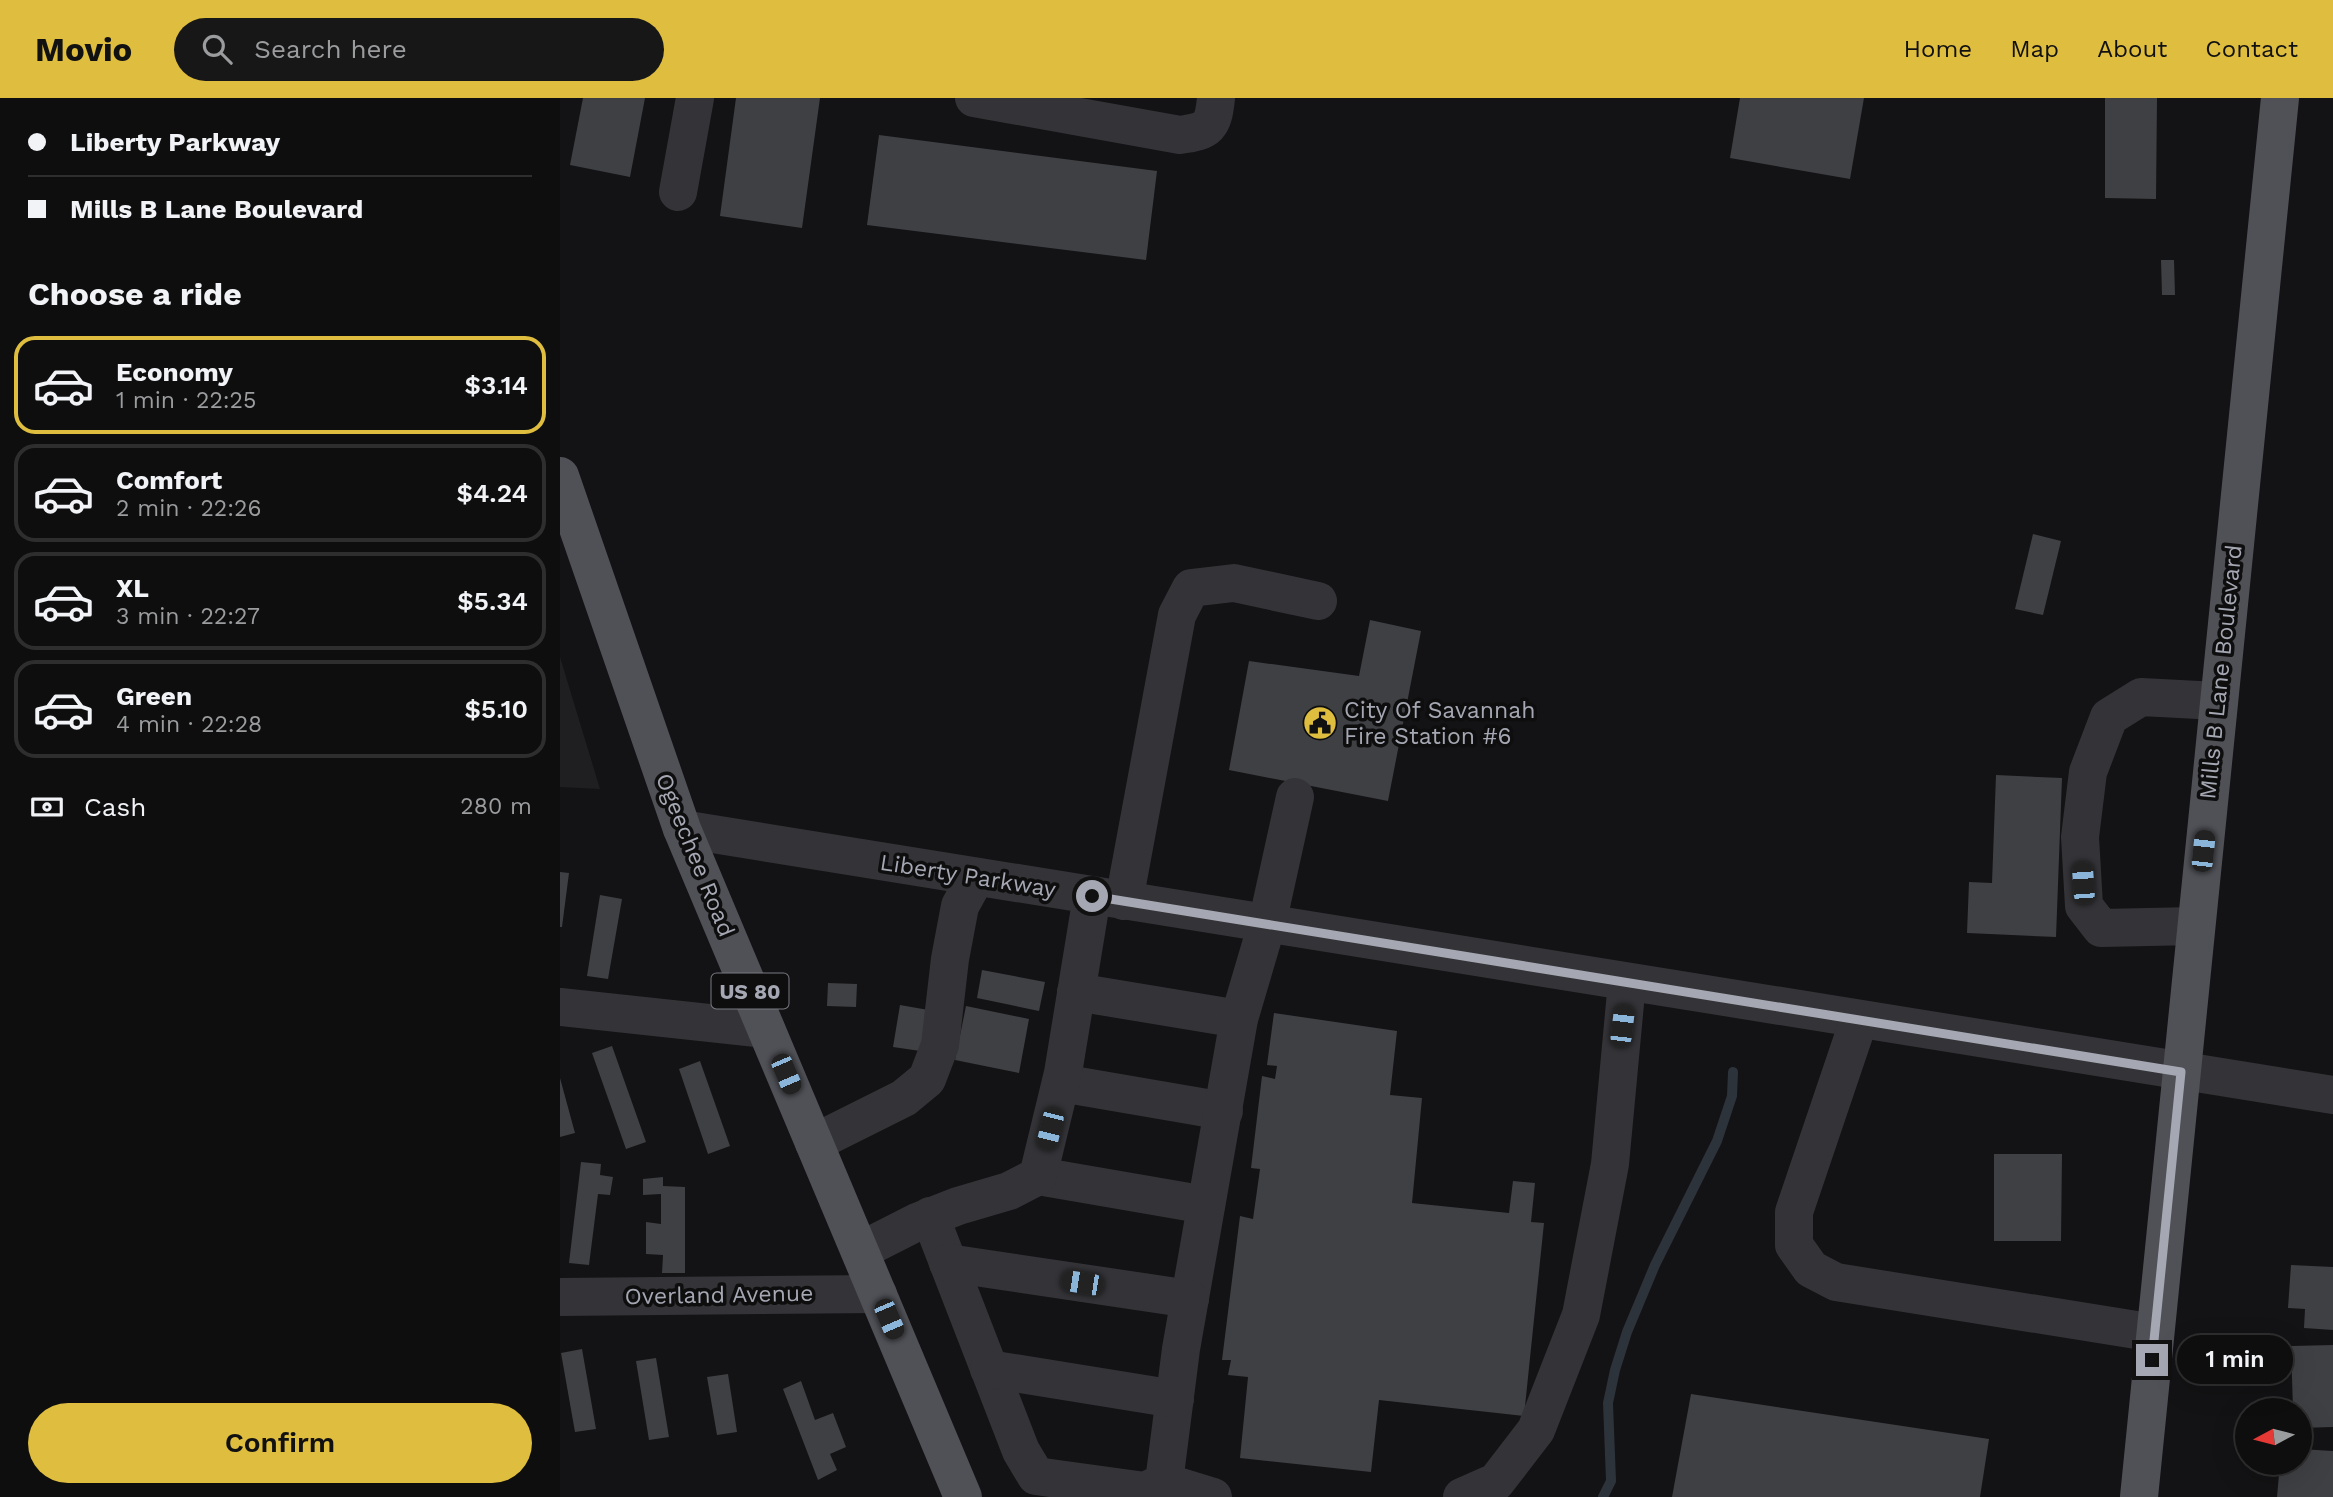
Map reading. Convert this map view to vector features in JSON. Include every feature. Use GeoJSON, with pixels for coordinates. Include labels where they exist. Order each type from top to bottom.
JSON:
{"type":"FeatureCollection","features":[{"type":"Feature","properties":{"kind":"main road","name":"Mills B Lane Boulevard"},"geometry":{"type":"LineString","coordinates":[[2139,1497],[2280,98]]}},
{"type":"Feature","properties":{"kind":"main road","name":"Ogeechee Road"},"geometry":{"type":"LineString","coordinates":[[560,476],[682,830],[963,1497]]}},
{"type":"Feature","properties":{"kind":"street"},"geometry":{"type":"LineString","coordinates":[[678,192],[695,98]]}},
{"type":"Feature","properties":{"kind":"street"},"geometry":{"type":"LineString","coordinates":[[974,98],[1180,135],[1201,132],[1214,120],[1216,98]]}},
{"type":"Feature","properties":{"kind":"street"},"geometry":{"type":"LineString","coordinates":[[1038,1176],[1061,1083],[1076,992],[1108,898],[1177,615],[1191,588],[1234,583],[1318,601]]}},
{"type":"Feature","properties":{"kind":"street"},"geometry":{"type":"LineString","coordinates":[[2196,926],[2101,928],[2084,906],[2080,837],[2088,772],[2109,717],[2141,697],[2218,701]]}},
{"type":"Feature","properties":{"kind":"street"},"geometry":{"type":"LineString","coordinates":[[1164,1482],[1190,1298],[1239,1019],[1267,924],[1295,797]]}},
{"type":"Feature","properties":{"kind":"street","name":"Liberty Parkway"},"geometry":{"type":"LineString","coordinates":[[682,830],[2333,1095]]}},
{"type":"Feature","properties":{"kind":"street"},"geometry":{"type":"LineString","coordinates":[[814,1143],[904,1098],[927,1079],[940,1045],[950,959],[960,906],[976,877]]}},
{"type":"Feature","properties":{"kind":"street"},"geometry":{"type":"LineString","coordinates":[[1462,1497],[1496,1482],[1536,1430],[1581,1315],[1610,1164],[1628,982]]}},
{"type":"Feature","properties":{"kind":"street"},"geometry":{"type":"LineString","coordinates":[[1076,992],[1239,1019]]}},
{"type":"Feature","properties":{"kind":"street"},"geometry":{"type":"LineString","coordinates":[[560,1007],[766,1029]]}},
{"type":"Feature","properties":{"kind":"street"},"geometry":{"type":"LineString","coordinates":[[1859,1020],[1794,1212],[1794,1245],[1811,1269],[1836,1282],[2155,1332]]}},
{"type":"Feature","properties":{"kind":"street"},"geometry":{"type":"LineString","coordinates":[[1061,1083],[1224,1111]]}},
{"type":"Feature","properties":{"kind":"street"},"geometry":{"type":"LineString","coordinates":[[860,1251],[930,1216],[1009,1191],[1038,1176],[1206,1205]]}},
{"type":"Feature","properties":{"kind":"street"},"geometry":{"type":"LineString","coordinates":[[930,1216],[1021,1451],[1036,1476],[1145,1491],[1164,1482],[1213,1497]]}},
{"type":"Feature","properties":{"kind":"street"},"geometry":{"type":"LineString","coordinates":[[948,1263],[1190,1298]]}},
{"type":"Feature","properties":{"kind":"street","name":"Overland Avenue"},"geometry":{"type":"LineString","coordinates":[[560,1297],[878,1294]]}},
{"type":"Feature","properties":{"kind":"street"},"geometry":{"type":"LineString","coordinates":[[989,1369],[1175,1399]]}},
{"type":"Feature","properties":{"kind":"shaded area"},"geometry":{"type":"Polygon","coordinates":[[[560,657],[600,789],[560,787],[560,657]]]}},
{"type":"Feature","properties":{"kind":"building"},"geometry":{"type":"Polygon","coordinates":[[[583,98],[645,98],[630,177],[570,165],[583,98]]]}},
{"type":"Feature","properties":{"kind":"building"},"geometry":{"type":"Polygon","coordinates":[[[736,98],[820,98],[802,228],[720,216],[736,98]]]}},
{"type":"Feature","properties":{"kind":"building"},"geometry":{"type":"Polygon","coordinates":[[[1740,98],[1864,98],[1850,179],[1730,158],[1740,98]]]}},
{"type":"Feature","properties":{"kind":"building"},"geometry":{"type":"Polygon","coordinates":[[[2105,98],[2157,98],[2156,199],[2105,198],[2105,98]]]}},
{"type":"Feature","properties":{"kind":"building"},"geometry":{"type":"Polygon","coordinates":[[[879,135],[1157,171],[1146,260],[867,225],[879,135]]]}},
{"type":"Feature","properties":{"kind":"building"},"geometry":{"type":"Polygon","coordinates":[[[2161,260],[2174,260],[2175,295],[2162,295],[2161,260]]]}},
{"type":"Feature","properties":{"kind":"building"},"geometry":{"type":"Polygon","coordinates":[[[2033,534],[2061,541],[2043,615],[2015,609],[2033,534]]]}},
{"type":"Feature","properties":{"kind":"building","name":"City Of Savannah Fire Station #6"},"geometry":{"type":"Polygon","coordinates":[[[1370,620],[1421,631],[1388,801],[1229,770],[1249,661],[1359,676],[1370,620]]]}},
{"type":"Feature","properties":{"kind":"building"},"geometry":{"type":"Polygon","coordinates":[[[1996,775],[2062,778],[2056,937],[1967,933],[1969,882],[1992,883],[1996,775]]]}},
{"type":"Feature","properties":{"kind":"building"},"geometry":{"type":"Polygon","coordinates":[[[560,872],[569,873],[562,927],[560,927],[560,872]]]}},
{"type":"Feature","properties":{"kind":"building"},"geometry":{"type":"Polygon","coordinates":[[[600,895],[622,899],[608,979],[587,976],[600,895]]]}},
{"type":"Feature","properties":{"kind":"building"},"geometry":{"type":"Polygon","coordinates":[[[982,970],[1045,982],[1039,1011],[977,998],[982,970]]]}},
{"type":"Feature","properties":{"kind":"building"},"geometry":{"type":"Polygon","coordinates":[[[828,983],[857,984],[856,1007],[827,1006],[828,983]]]}},
{"type":"Feature","properties":{"kind":"building"},"geometry":{"type":"Polygon","coordinates":[[[900,1005],[934,1011],[927,1052],[893,1047],[900,1005]]]}},
{"type":"Feature","properties":{"kind":"building"},"geometry":{"type":"Polygon","coordinates":[[[966,1006],[1029,1019],[1019,1073],[955,1060],[966,1006]]]}},
{"type":"Feature","properties":{"kind":"building"},"geometry":{"type":"Polygon","coordinates":[[[1274,1013],[1397,1031],[1390,1095],[1422,1098],[1412,1203],[1509,1213],[1513,1181],[1535,1183],[1531,1222],[1544,1223],[1524,1416],[1379,1400],[1371,1472],[1240,1458],[1248,1377],[1228,1375],[1231,1360],[1222,1360],[1240,1216],[1253,1219],[1260,1169],[1251,1168],[1262,1076],[1275,1079],[1277,1066],[1267,1065],[1274,1013]]]}},
{"type":"Feature","properties":{"kind":"building"},"geometry":{"type":"Polygon","coordinates":[[[612,1046],[646,1142],[626,1149],[592,1053],[612,1046]]]}},
{"type":"Feature","properties":{"kind":"building"},"geometry":{"type":"Polygon","coordinates":[[[700,1061],[730,1146],[708,1154],[679,1069],[700,1061]]]}},
{"type":"Feature","properties":{"kind":"building"},"geometry":{"type":"Polygon","coordinates":[[[560,1078],[575,1133],[560,1137],[560,1078]]]}},
{"type":"Feature","properties":{"kind":"building"},"geometry":{"type":"Polygon","coordinates":[[[1994,1154],[2062,1154],[2061,1241],[1994,1241],[1994,1154]]]}},
{"type":"Feature","properties":{"kind":"building"},"geometry":{"type":"Polygon","coordinates":[[[581,1162],[601,1164],[600,1175],[613,1177],[610,1195],[598,1194],[589,1265],[569,1263],[581,1162]]]}},
{"type":"Feature","properties":{"kind":"building"},"geometry":{"type":"Polygon","coordinates":[[[663,1177],[663,1186],[685,1187],[685,1273],[662,1273],[663,1255],[646,1254],[646,1222],[661,1224],[661,1194],[643,1195],[643,1179],[663,1177]]]}},
{"type":"Feature","properties":{"kind":"building"},"geometry":{"type":"Polygon","coordinates":[[[2291,1265],[2333,1267],[2333,1330],[2304,1328],[2305,1309],[2288,1308],[2291,1265]]]}},
{"type":"Feature","properties":{"kind":"building"},"geometry":{"type":"Polygon","coordinates":[[[2333,1345],[2333,1427],[2312,1428],[2312,1398],[2293,1398],[2291,1346],[2333,1345]]]}},
{"type":"Feature","properties":{"kind":"building"},"geometry":{"type":"Polygon","coordinates":[[[582,1349],[596,1429],[575,1432],[561,1353],[582,1349]]]}},
{"type":"Feature","properties":{"kind":"building"},"geometry":{"type":"Polygon","coordinates":[[[656,1358],[669,1437],[649,1440],[636,1361],[656,1358]]]}},
{"type":"Feature","properties":{"kind":"building"},"geometry":{"type":"Polygon","coordinates":[[[728,1374],[737,1432],[717,1435],[707,1377],[728,1374]]]}},
{"type":"Feature","properties":{"kind":"building"},"geometry":{"type":"Polygon","coordinates":[[[801,1381],[815,1420],[833,1413],[846,1447],[830,1454],[837,1470],[818,1480],[783,1389],[801,1381]]]}},
{"type":"Feature","properties":{"kind":"building"},"geometry":{"type":"Polygon","coordinates":[[[1691,1394],[1989,1439],[1980,1497],[1672,1497],[1691,1394]]]}},
{"type":"Feature","properties":{"kind":"building"},"geometry":{"type":"Polygon","coordinates":[[[2312,1450],[2333,1451],[2333,1497],[2277,1497],[2279,1475],[2312,1475],[2312,1450]]]}},
{"type":"Feature","properties":{"kind":"waterway"},"geometry":{"type":"LineString","coordinates":[[1603,1497],[1611,1481],[1608,1403],[1615,1370],[1627,1332],[1655,1265],[1717,1141],[1732,1096],[1733,1072]]}},
{"type":"Feature","properties":{"kind":"place","name":"City Of Savannah Fire Station #6"},"geometry":{"type":"Point","coordinates":[1320,723]}},
{"type":"Feature","properties":{"kind":"route"},"geometry":{"type":"LineString","coordinates":[[1092,896],[2181,1072],[2152,1360]]}}]}
